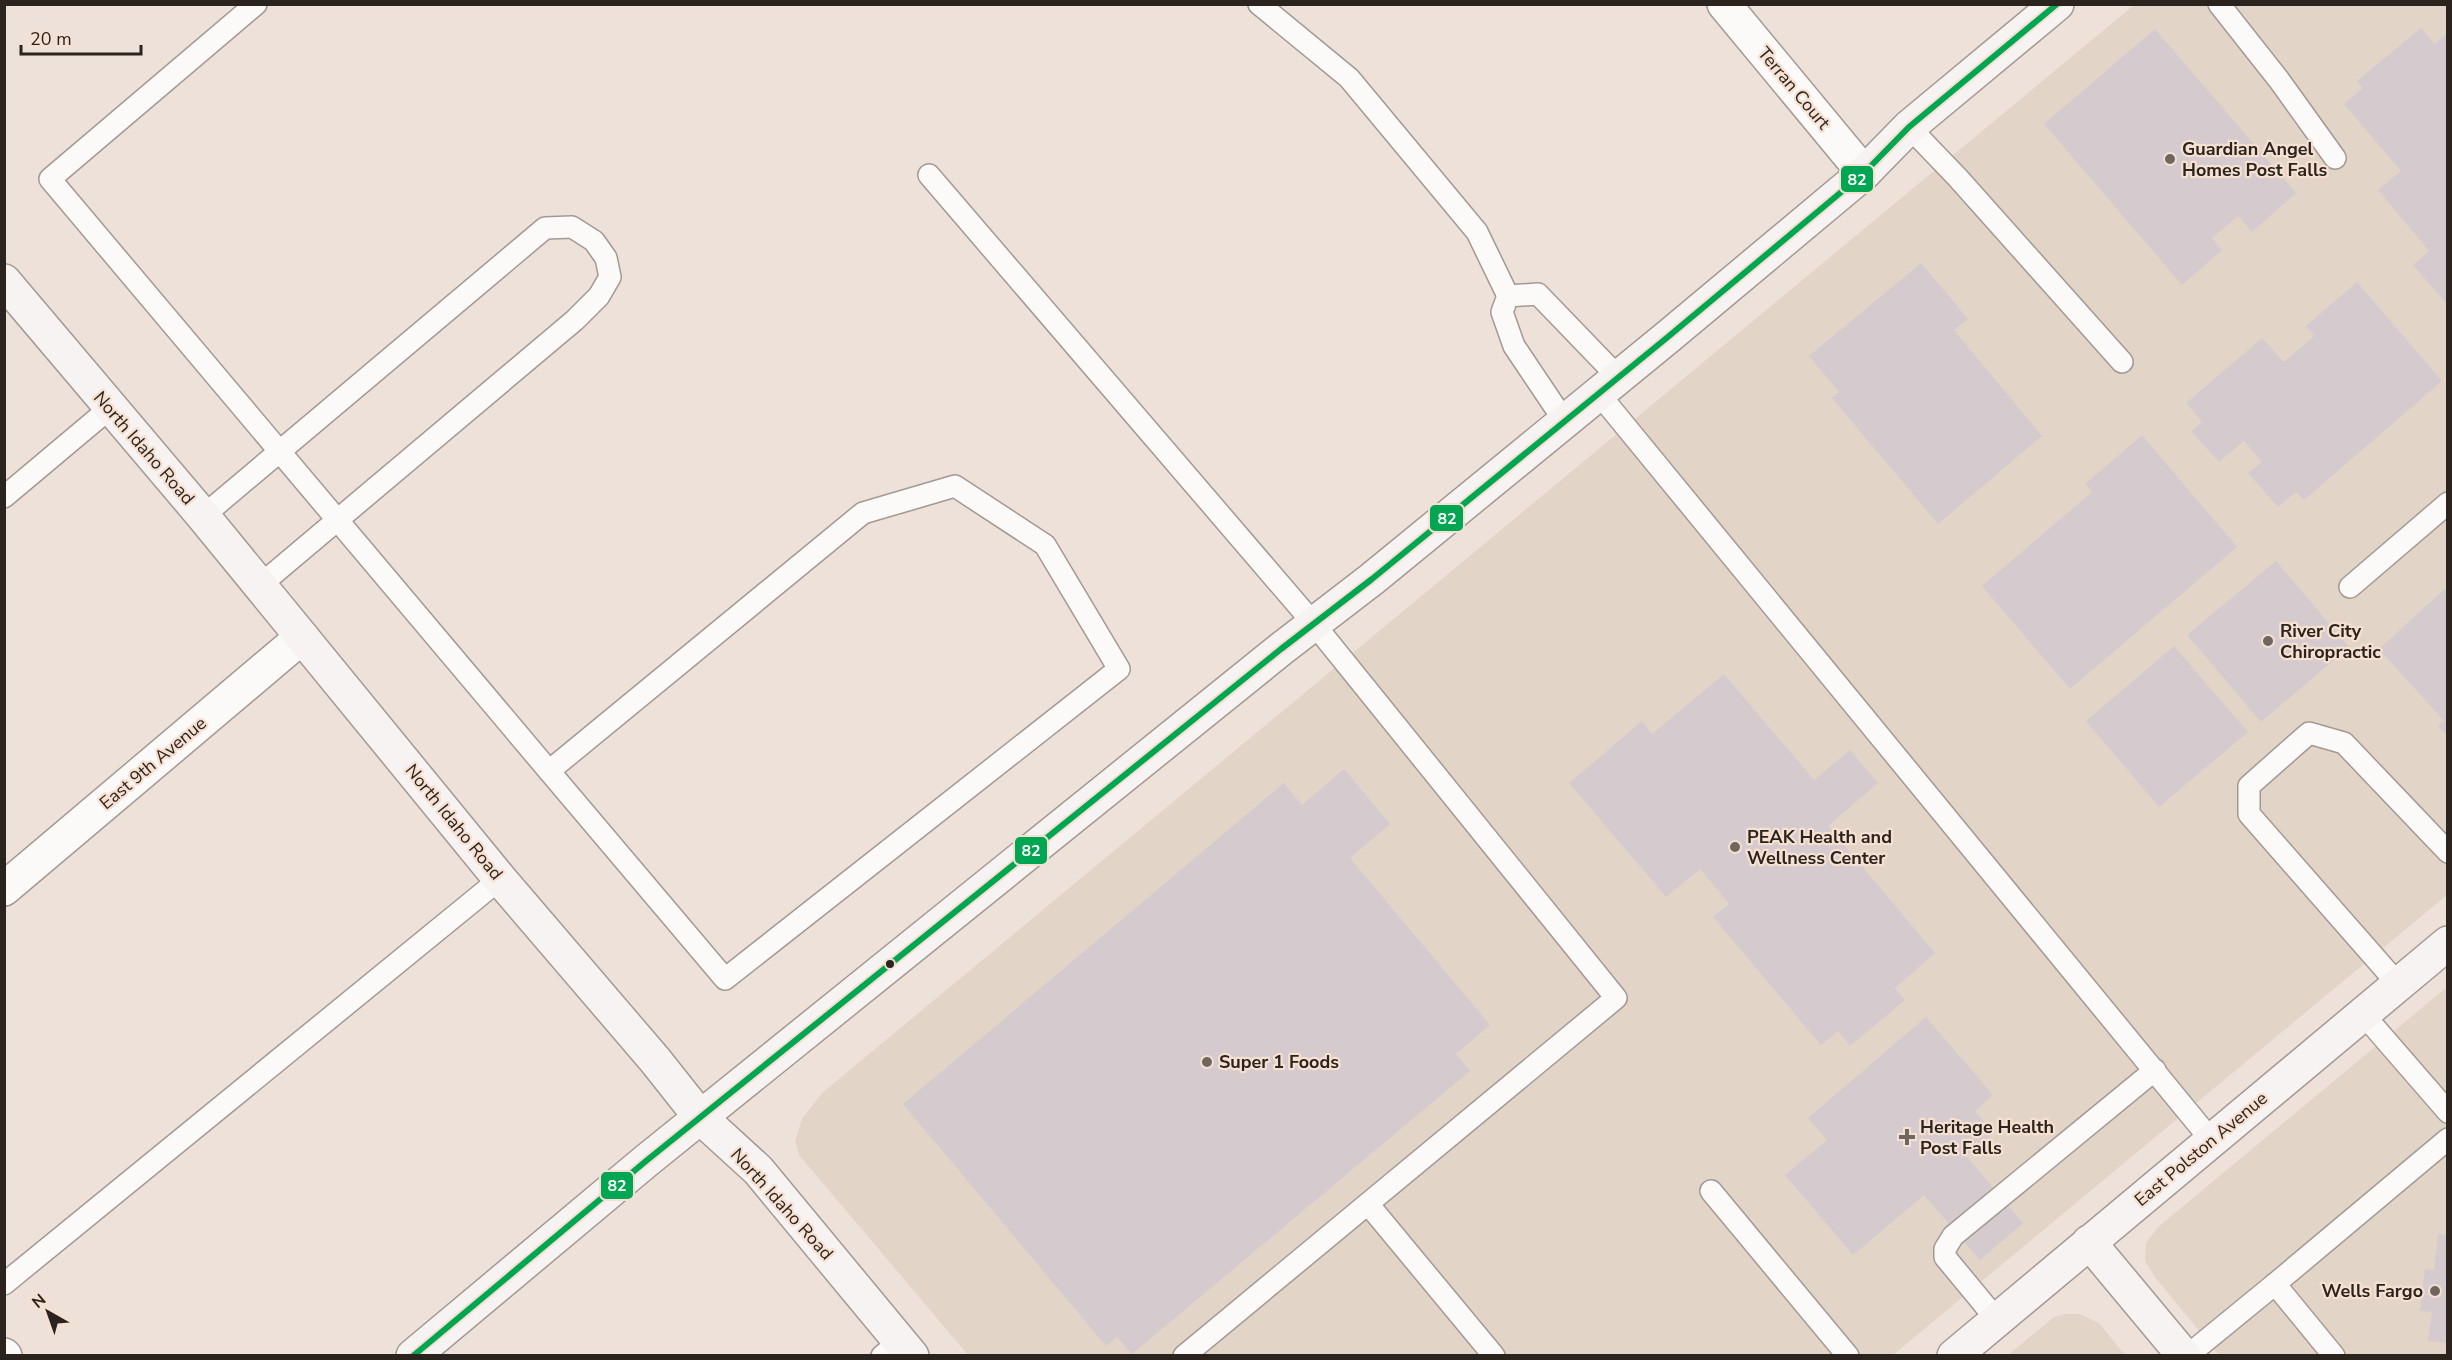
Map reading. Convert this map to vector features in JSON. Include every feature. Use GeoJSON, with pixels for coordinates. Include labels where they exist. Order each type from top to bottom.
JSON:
{"type":"FeatureCollection","features":[{"type":"Feature","properties":{"kind":"main road"},"geometry":{"type":"LineString","coordinates":[[413,1356],[701,1118],[1609,386],[1864,173],[1909,127],[2057,4]]}},
{"type":"Feature","properties":{"kind":"main road","name":"North Idaho Road"},"geometry":{"type":"LineString","coordinates":[[4,281],[701,1118],[758,1170],[898,1351]]}},
{"type":"Feature","properties":{"kind":"main road","name":"East Polston Avenue"},"geometry":{"type":"LineString","coordinates":[[1954,1356],[2448,944]]}},
{"type":"Feature","properties":{"kind":"main road"},"geometry":{"type":"LineString","coordinates":[[2089,1242],[2186,1356]]}},
{"type":"Feature","properties":{"kind":"street","name":"Terran Court"},"geometry":{"type":"LineString","coordinates":[[1724,4],[1864,173]]}},
{"type":"Feature","properties":{"kind":"street","name":"East 9th Avenue"},"geometry":{"type":"LineString","coordinates":[[4,889],[302,637]]}},
{"type":"Feature","properties":{"kind":"lane"},"geometry":{"type":"LineString","coordinates":[[256,4],[50,179],[279,451],[338,520],[549,771],[725,979],[1119,669],[1045,544],[956,486],[863,513],[549,771]]}},
{"type":"Feature","properties":{"kind":"lane"},"geometry":{"type":"LineString","coordinates":[[1259,4],[1349,78],[1477,232],[1508,296],[1502,312],[1514,346],[1565,422]]}},
{"type":"Feature","properties":{"kind":"lane"},"geometry":{"type":"LineString","coordinates":[[2219,4],[2279,80],[2335,158]]}},
{"type":"Feature","properties":{"kind":"lane"},"geometry":{"type":"LineString","coordinates":[[1909,127],[1958,178],[2122,362]]}},
{"type":"Feature","properties":{"kind":"lane"},"geometry":{"type":"LineString","coordinates":[[928,175],[1314,624],[1616,998],[1185,1356]]}},
{"type":"Feature","properties":{"kind":"lane"},"geometry":{"type":"LineString","coordinates":[[202,516],[545,228],[572,227],[594,241],[606,258],[610,277],[599,296],[575,320],[258,586]]}},
{"type":"Feature","properties":{"kind":"lane"},"geometry":{"type":"LineString","coordinates":[[1508,296],[1538,294],[2211,1140]]}},
{"type":"Feature","properties":{"kind":"lane"},"geometry":{"type":"LineString","coordinates":[[4,497],[110,408]]}},
{"type":"Feature","properties":{"kind":"lane"},"geometry":{"type":"LineString","coordinates":[[2350,587],[2448,503]]}},
{"type":"Feature","properties":{"kind":"lane"},"geometry":{"type":"LineString","coordinates":[[2398,984],[2249,814],[2249,786],[2310,733],[2344,743],[2448,852]]}},
{"type":"Feature","properties":{"kind":"lane"},"geometry":{"type":"LineString","coordinates":[[4,1284],[500,879]]}},
{"type":"Feature","properties":{"kind":"lane"},"geometry":{"type":"LineString","coordinates":[[2363,1014],[2448,1112]]}},
{"type":"Feature","properties":{"kind":"lane"},"geometry":{"type":"LineString","coordinates":[[1997,1320],[1945,1257],[1944,1249],[1953,1236],[2155,1070]]}},
{"type":"Feature","properties":{"kind":"lane"},"geometry":{"type":"LineString","coordinates":[[2186,1356],[2448,1139]]}},
{"type":"Feature","properties":{"kind":"lane"},"geometry":{"type":"LineString","coordinates":[[1711,1191],[1848,1356]]}},
{"type":"Feature","properties":{"kind":"lane"},"geometry":{"type":"LineString","coordinates":[[1368,1204],[1494,1356]]}},
{"type":"Feature","properties":{"kind":"lane"},"geometry":{"type":"LineString","coordinates":[[2275,1284],[2334,1356]]}},
{"type":"Feature","properties":{"kind":"shaded area"},"geometry":{"type":"Polygon","coordinates":[[[2134,5],[2447,5],[2447,895],[1893,1355],[968,1355],[799,1155],[795,1141],[802,1119],[822,1093],[2134,5]]]}},
{"type":"Feature","properties":{"kind":"shaded area"},"geometry":{"type":"Polygon","coordinates":[[[2447,987],[2447,1355],[2219,1355],[2154,1276],[2145,1261],[2146,1243],[2158,1227],[2447,987]]]}},
{"type":"Feature","properties":{"kind":"shaded area"},"geometry":{"type":"Polygon","coordinates":[[[2079,1314],[2099,1323],[2125,1355],[2008,1355],[2054,1317],[2079,1314]]]}},
{"type":"Feature","properties":{"kind":"building","name":"Guardian Angel Homes Post Falls"},"geometry":{"type":"Polygon","coordinates":[[[2421,28],[2435,44],[2448,33],[2448,305],[2413,265],[2429,251],[2378,190],[2401,171],[2344,104],[2363,88],[2357,81],[2421,28]]]}},
{"type":"Feature","properties":{"kind":"building","name":"Guardian Angel Homes Post Falls"},"geometry":{"type":"Polygon","coordinates":[[[2155,29],[2296,193],[2252,232],[2238,216],[2212,238],[2222,250],[2182,285],[2044,124],[2155,29]]]}},
{"type":"Feature","properties":{"kind":"building"},"geometry":{"type":"Polygon","coordinates":[[[1921,263],[1968,319],[1954,330],[2042,436],[1938,524],[1832,398],[1839,392],[1809,356],[1921,263]]]}},
{"type":"Feature","properties":{"kind":"building"},"geometry":{"type":"Polygon","coordinates":[[[2357,282],[2442,381],[2304,500],[2296,492],[2278,507],[2248,473],[2262,462],[2244,441],[2219,462],[2191,431],[2202,422],[2186,403],[2262,338],[2284,362],[2314,336],[2306,326],[2357,282]]]}},
{"type":"Feature","properties":{"kind":"building"},"geometry":{"type":"Polygon","coordinates":[[[2142,435],[2237,547],[2070,689],[1982,586],[2092,492],[2085,484],[2142,435]]]}},
{"type":"Feature","properties":{"kind":"building","name":"River City Chiropractic"},"geometry":{"type":"Polygon","coordinates":[[[2276,561],[2349,647],[2261,722],[2187,635],[2276,561]]]}},
{"type":"Feature","properties":{"kind":"building"},"geometry":{"type":"Polygon","coordinates":[[[2448,586],[2448,736],[2438,726],[2444,721],[2379,649],[2448,586]]]}},
{"type":"Feature","properties":{"kind":"building"},"geometry":{"type":"Polygon","coordinates":[[[2174,646],[2248,732],[2159,807],[2086,721],[2174,646]]]}},
{"type":"Feature","properties":{"kind":"building","name":"PEAK Health and Wellness Center"},"geometry":{"type":"Polygon","coordinates":[[[1724,674],[1814,780],[1850,750],[1878,783],[1828,826],[1935,953],[1895,988],[1905,1000],[1850,1046],[1838,1031],[1821,1045],[1713,917],[1729,904],[1700,869],[1666,897],[1569,783],[1642,721],[1652,734],[1724,674]]]}},
{"type":"Feature","properties":{"kind":"building","name":"Super 1 Foods"},"geometry":{"type":"Polygon","coordinates":[[[1344,769],[1390,824],[1350,858],[1490,1025],[1456,1054],[1470,1071],[1132,1354],[1117,1337],[1106,1346],[903,1104],[1284,783],[1302,805],[1344,769]]]}},
{"type":"Feature","properties":{"kind":"building","name":"Heritage Health Post Falls"},"geometry":{"type":"Polygon","coordinates":[[[1926,1017],[1993,1095],[1975,1111],[1993,1133],[1966,1156],[2023,1223],[1980,1260],[1924,1195],[1853,1255],[1785,1175],[1827,1140],[1808,1118],[1926,1017]]]}},
{"type":"Feature","properties":{"kind":"building","name":"Wells Fargo"},"geometry":{"type":"Polygon","coordinates":[[[2438,1234],[2448,1235],[2448,1343],[2428,1341],[2432,1312],[2420,1311],[2425,1269],[2434,1270],[2438,1234]]]}},
{"type":"Feature","properties":{"kind":"transit line","name":"82"},"geometry":{"type":"LineString","coordinates":[[413,1356],[646,1161],[1281,649],[1372,579],[1669,336],[1864,173],[1909,127],[2057,4]]}},
{"type":"Feature","properties":{"kind":"place","name":"Guardian Angel Homes Post Falls"},"geometry":{"type":"Point","coordinates":[2170,159]}},
{"type":"Feature","properties":{"kind":"place","name":"River City Chiropractic"},"geometry":{"type":"Point","coordinates":[2268,641]}},
{"type":"Feature","properties":{"kind":"place","name":"PEAK Health and Wellness Center"},"geometry":{"type":"Point","coordinates":[1735,847]}},
{"type":"Feature","properties":{"kind":"place","name":"Super 1 Foods"},"geometry":{"type":"Point","coordinates":[1207,1062]}},
{"type":"Feature","properties":{"kind":"place","name":"Heritage Health Post Falls"},"geometry":{"type":"Point","coordinates":[1907,1137]}},
{"type":"Feature","properties":{"kind":"place","name":"Wells Fargo"},"geometry":{"type":"Point","coordinates":[2435,1291]}}]}
